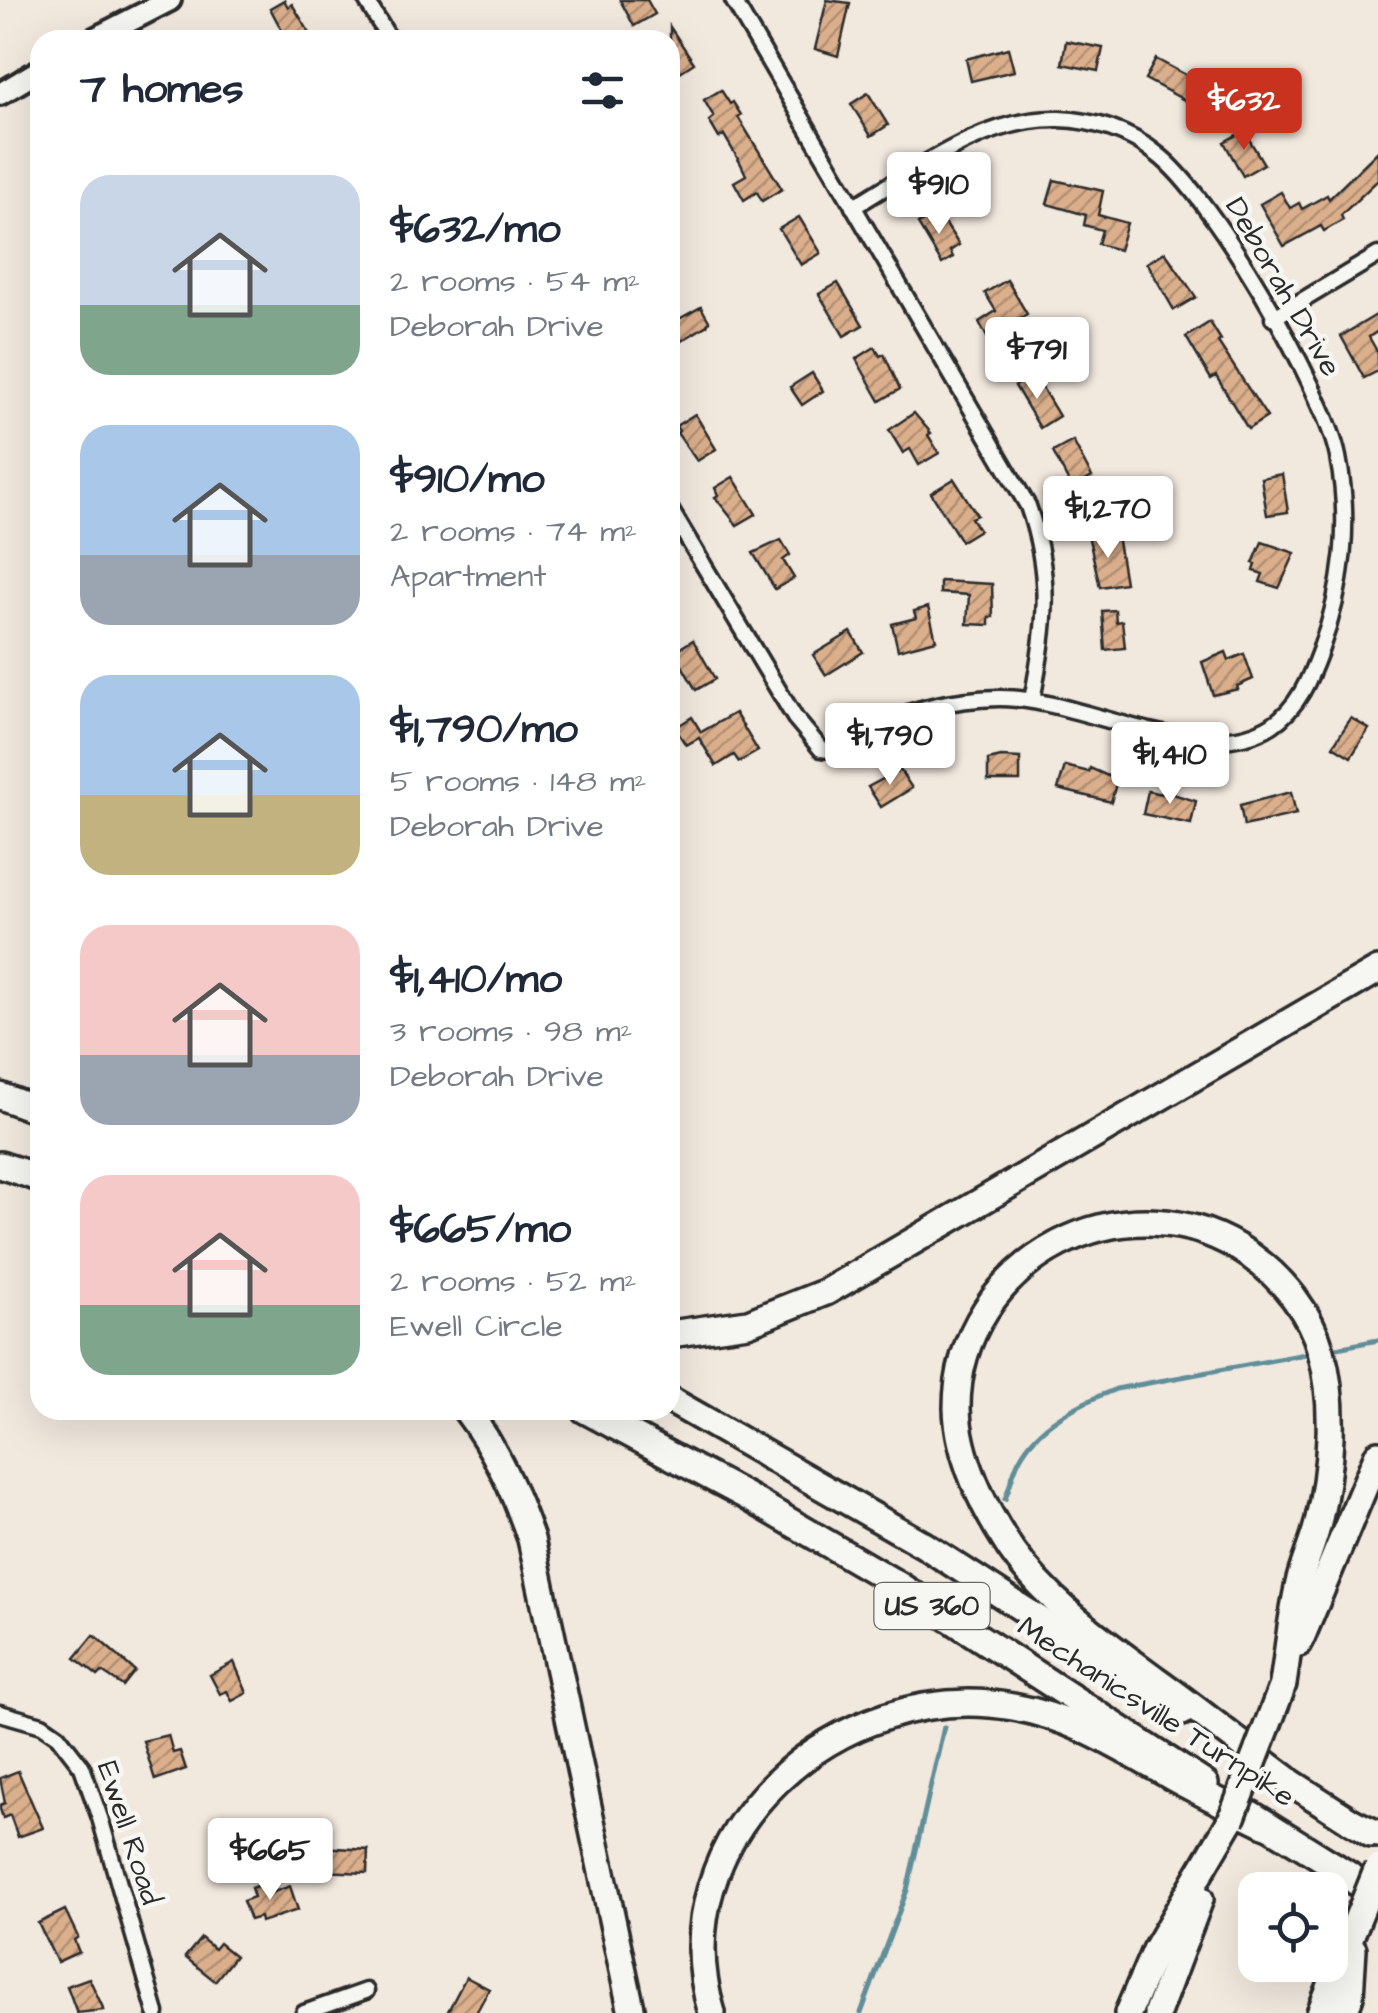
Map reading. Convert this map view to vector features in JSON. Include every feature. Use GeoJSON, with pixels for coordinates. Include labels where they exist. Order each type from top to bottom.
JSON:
{"type":"FeatureCollection","features":[{"type":"Feature","properties":{"kind":"highway"},"geometry":{"type":"LineString","coordinates":[[680,1333],[748,1323],[826,1292],[1378,970]]}},
{"type":"Feature","properties":{"kind":"highway"},"geometry":{"type":"LineString","coordinates":[[0,1096],[30,1108]]}},
{"type":"Feature","properties":{"kind":"highway"},"geometry":{"type":"LineString","coordinates":[[0,1114],[30,1123]]}},
{"type":"Feature","properties":{"kind":"highway"},"geometry":{"type":"LineString","coordinates":[[0,1165],[30,1175]]}},
{"type":"Feature","properties":{"kind":"highway"},"geometry":{"type":"LineString","coordinates":[[1282,1688],[1298,1584],[1318,1525],[1324,1493],[1328,1398],[1324,1362],[1313,1329],[1284,1284],[1238,1247],[1194,1228],[1139,1222],[1085,1231],[1036,1255],[1002,1286],[986,1308],[963,1362],[957,1409],[978,1488],[1012,1550],[1083,1626],[1287,1779]]}},
{"type":"Feature","properties":{"kind":"highway","name":"Mechanicsville Turnpike"},"geometry":{"type":"LineString","coordinates":[[680,1406],[938,1554],[1378,1836]]}},
{"type":"Feature","properties":{"kind":"highway"},"geometry":{"type":"LineString","coordinates":[[472,1420],[509,1481],[531,1539],[632,2013]]}},
{"type":"Feature","properties":{"kind":"highway","name":"Mechanicsville Turnpike"},"geometry":{"type":"LineString","coordinates":[[603,1420],[746,1496],[897,1584],[1378,1895]]}},
{"type":"Feature","properties":{"kind":"highway"},"geometry":{"type":"LineString","coordinates":[[1158,2013],[1195,1895],[1230,1820],[1378,1454]]}},
{"type":"Feature","properties":{"kind":"highway"},"geometry":{"type":"LineString","coordinates":[[712,2013],[704,1979],[702,1935],[709,1894],[732,1840],[764,1795],[802,1760],[850,1729],[886,1715],[951,1702],[1028,1709],[1103,1736],[1170,1776],[1267,1824]]}},
{"type":"Feature","properties":{"kind":"highway"},"geometry":{"type":"LineString","coordinates":[[1348,1955],[1355,1925],[1378,1868]]}},
{"type":"Feature","properties":{"kind":"highway"},"geometry":{"type":"LineString","coordinates":[[1128,2013],[1156,1950],[1195,1895]]}},
{"type":"Feature","properties":{"kind":"highway"},"geometry":{"type":"LineString","coordinates":[[1344,2013],[1350,1996],[1348,1980]]}},
{"type":"Feature","properties":{"kind":"highway"},"geometry":{"type":"LineString","coordinates":[[1320,2013],[1336,1982]]}},
{"type":"Feature","properties":{"kind":"main road"},"geometry":{"type":"LineString","coordinates":[[112,30],[170,0]]}},
{"type":"Feature","properties":{"kind":"main road"},"geometry":{"type":"LineString","coordinates":[[0,94],[30,76]]}},
{"type":"Feature","properties":{"kind":"street"},"geometry":{"type":"LineString","coordinates":[[366,0],[384,30]]}},
{"type":"Feature","properties":{"kind":"street"},"geometry":{"type":"LineString","coordinates":[[733,0],[1028,506],[1044,563],[1046,600],[1045,633],[1032,700]]}},
{"type":"Feature","properties":{"kind":"street","name":"Deborah Drive"},"geometry":{"type":"LineString","coordinates":[[680,526],[795,718],[821,749],[838,749],[874,728],[924,708],[987,699],[1032,700],[1187,740],[1228,740],[1272,726],[1302,694],[1335,605],[1342,565],[1344,501],[1334,439],[1306,375],[1274,318],[1214,219],[1176,172],[1136,140],[1092,123],[1035,120],[1004,127],[916,169],[853,207]]}},
{"type":"Feature","properties":{"kind":"street"},"geometry":{"type":"LineString","coordinates":[[1274,318],[1378,255]]}},
{"type":"Feature","properties":{"kind":"street","name":"Ewell Road"},"geometry":{"type":"LineString","coordinates":[[0,1714],[42,1725],[71,1750],[82,1767],[156,2013]]}},
{"type":"Feature","properties":{"kind":"street"},"geometry":{"type":"LineString","coordinates":[[304,2013],[366,1991]]}},
{"type":"Feature","properties":{"kind":"building"},"geometry":{"type":"Polygon","coordinates":[[[284,0],[288,7],[292,4],[308,30],[282,30],[270,8],[284,0]]]}},
{"type":"Feature","properties":{"kind":"building"},"geometry":{"type":"Polygon","coordinates":[[[620,0],[647,0],[655,14],[634,26],[620,0]]]}},
{"type":"Feature","properties":{"kind":"building"},"geometry":{"type":"Polygon","coordinates":[[[827,0],[850,3],[838,56],[815,49],[827,0]]]}},
{"type":"Feature","properties":{"kind":"building"},"geometry":{"type":"Polygon","coordinates":[[[1066,41],[1103,48],[1098,71],[1062,64],[1066,41]]]}},
{"type":"Feature","properties":{"kind":"building"},"geometry":{"type":"Polygon","coordinates":[[[680,42],[694,63],[680,72],[680,42]]]}},
{"type":"Feature","properties":{"kind":"building"},"geometry":{"type":"Polygon","coordinates":[[[1008,48],[1014,71],[971,81],[966,59],[1008,48]]]}},
{"type":"Feature","properties":{"kind":"building"},"geometry":{"type":"Polygon","coordinates":[[[1156,59],[1203,84],[1192,104],[1145,79],[1156,59]]]}},
{"type":"Feature","properties":{"kind":"building"},"geometry":{"type":"Polygon","coordinates":[[[721,90],[730,104],[733,102],[741,115],[738,117],[782,189],[762,201],[757,192],[744,200],[734,182],[746,175],[724,135],[719,138],[709,121],[714,117],[704,100],[721,90]]]}},
{"type":"Feature","properties":{"kind":"building"},"geometry":{"type":"Polygon","coordinates":[[[868,93],[888,125],[871,136],[851,104],[868,93]]]}},
{"type":"Feature","properties":{"kind":"building"},"geometry":{"type":"Polygon","coordinates":[[[1244,131],[1264,164],[1243,176],[1224,142],[1244,131]]]}},
{"type":"Feature","properties":{"kind":"building"},"geometry":{"type":"Polygon","coordinates":[[[1378,151],[1378,180],[1341,215],[1343,220],[1324,231],[1321,226],[1284,246],[1260,204],[1281,192],[1290,208],[1299,203],[1302,209],[1327,195],[1329,199],[1378,151]]]}},
{"type":"Feature","properties":{"kind":"building"},"geometry":{"type":"Polygon","coordinates":[[[1054,180],[1103,191],[1098,215],[1127,223],[1119,250],[1098,244],[1102,230],[1084,225],[1086,215],[1047,204],[1054,180]]]}},
{"type":"Feature","properties":{"kind":"building"},"geometry":{"type":"Polygon","coordinates":[[[938,212],[959,245],[950,251],[953,257],[942,264],[918,224],[938,212]]]}},
{"type":"Feature","properties":{"kind":"building"},"geometry":{"type":"Polygon","coordinates":[[[799,217],[821,253],[801,265],[779,229],[799,217]]]}},
{"type":"Feature","properties":{"kind":"building"},"geometry":{"type":"Polygon","coordinates":[[[1165,252],[1196,297],[1174,310],[1147,263],[1165,252]]]}},
{"type":"Feature","properties":{"kind":"building"},"geometry":{"type":"Polygon","coordinates":[[[1007,280],[1027,314],[1009,325],[1022,347],[1002,359],[979,322],[996,311],[985,293],[1007,280]]]}},
{"type":"Feature","properties":{"kind":"building"},"geometry":{"type":"Polygon","coordinates":[[[838,283],[863,325],[844,336],[819,294],[838,283]]]}},
{"type":"Feature","properties":{"kind":"building"},"geometry":{"type":"Polygon","coordinates":[[[701,307],[709,321],[680,342],[680,319],[701,307]]]}},
{"type":"Feature","properties":{"kind":"building"},"geometry":{"type":"Polygon","coordinates":[[[1378,314],[1378,331],[1369,337],[1378,353],[1378,371],[1364,378],[1341,336],[1378,314]]]}},
{"type":"Feature","properties":{"kind":"building"},"geometry":{"type":"Polygon","coordinates":[[[1210,322],[1221,340],[1218,342],[1267,417],[1248,429],[1216,376],[1211,379],[1186,337],[1210,322]]]}},
{"type":"Feature","properties":{"kind":"building"},"geometry":{"type":"Polygon","coordinates":[[[875,347],[880,356],[884,354],[900,389],[880,401],[856,359],[875,347]]]}},
{"type":"Feature","properties":{"kind":"building"},"geometry":{"type":"Polygon","coordinates":[[[812,373],[823,391],[802,405],[790,387],[812,373]]]}},
{"type":"Feature","properties":{"kind":"building"},"geometry":{"type":"Polygon","coordinates":[[[1027,379],[1031,385],[1038,381],[1059,416],[1040,428],[1015,386],[1027,379]]]}},
{"type":"Feature","properties":{"kind":"building"},"geometry":{"type":"Polygon","coordinates":[[[914,413],[931,433],[928,435],[939,453],[919,465],[910,449],[903,453],[889,430],[914,413]]]}},
{"type":"Feature","properties":{"kind":"building"},"geometry":{"type":"Polygon","coordinates":[[[695,414],[716,449],[697,461],[680,437],[680,423],[695,414]]]}},
{"type":"Feature","properties":{"kind":"building"},"geometry":{"type":"Polygon","coordinates":[[[1073,441],[1092,477],[1072,488],[1053,452],[1073,441]]]}},
{"type":"Feature","properties":{"kind":"building"},"geometry":{"type":"Polygon","coordinates":[[[1282,474],[1288,512],[1267,515],[1261,478],[1282,474]]]}},
{"type":"Feature","properties":{"kind":"building"},"geometry":{"type":"Polygon","coordinates":[[[733,477],[756,514],[737,525],[715,497],[715,488],[733,477]]]}},
{"type":"Feature","properties":{"kind":"building"},"geometry":{"type":"Polygon","coordinates":[[[954,479],[977,515],[971,518],[979,530],[961,541],[931,493],[954,479]]]}},
{"type":"Feature","properties":{"kind":"building"},"geometry":{"type":"Polygon","coordinates":[[[1159,506],[1163,531],[1143,534],[1139,509],[1159,506]]]}},
{"type":"Feature","properties":{"kind":"building"},"geometry":{"type":"Polygon","coordinates":[[[1117,535],[1125,583],[1100,587],[1089,539],[1117,535]]]}},
{"type":"Feature","properties":{"kind":"building"},"geometry":{"type":"Polygon","coordinates":[[[781,540],[790,555],[783,560],[794,578],[775,589],[753,553],[781,540]]]}},
{"type":"Feature","properties":{"kind":"building"},"geometry":{"type":"Polygon","coordinates":[[[1262,542],[1295,553],[1279,588],[1260,582],[1263,574],[1254,571],[1253,563],[1262,542]]]}},
{"type":"Feature","properties":{"kind":"building"},"geometry":{"type":"Polygon","coordinates":[[[940,581],[992,584],[993,617],[989,617],[989,625],[967,624],[969,595],[940,593],[940,581]]]}},
{"type":"Feature","properties":{"kind":"building"},"geometry":{"type":"Polygon","coordinates":[[[928,607],[936,640],[898,650],[892,624],[916,618],[914,611],[928,607]]]}},
{"type":"Feature","properties":{"kind":"building"},"geometry":{"type":"Polygon","coordinates":[[[1115,610],[1116,622],[1122,621],[1125,648],[1105,650],[1102,611],[1115,610]]]}},
{"type":"Feature","properties":{"kind":"building"},"geometry":{"type":"Polygon","coordinates":[[[851,632],[863,652],[826,675],[813,655],[851,632]]]}},
{"type":"Feature","properties":{"kind":"building"},"geometry":{"type":"Polygon","coordinates":[[[693,640],[715,679],[696,690],[680,662],[680,648],[693,640]]]}},
{"type":"Feature","properties":{"kind":"building"},"geometry":{"type":"Polygon","coordinates":[[[1226,652],[1229,660],[1244,654],[1253,679],[1237,686],[1238,689],[1213,695],[1202,662],[1226,652]]]}},
{"type":"Feature","properties":{"kind":"building"},"geometry":{"type":"Polygon","coordinates":[[[735,713],[758,751],[739,762],[734,755],[716,766],[699,738],[686,745],[680,736],[680,725],[692,717],[701,732],[735,713]]]}},
{"type":"Feature","properties":{"kind":"building"},"geometry":{"type":"Polygon","coordinates":[[[1351,718],[1369,729],[1351,757],[1333,746],[1351,718]]]}},
{"type":"Feature","properties":{"kind":"building"},"geometry":{"type":"Polygon","coordinates":[[[1020,758],[1020,781],[988,781],[988,760],[1020,758]]]}},
{"type":"Feature","properties":{"kind":"building"},"geometry":{"type":"Polygon","coordinates":[[[1065,766],[1089,772],[1090,768],[1117,780],[1111,802],[1058,789],[1065,766]]]}},
{"type":"Feature","properties":{"kind":"building"},"geometry":{"type":"Polygon","coordinates":[[[900,770],[912,788],[881,807],[868,787],[900,770]]]}},
{"type":"Feature","properties":{"kind":"building"},"geometry":{"type":"Polygon","coordinates":[[[1148,791],[1163,791],[1196,801],[1191,824],[1143,814],[1148,791]]]}},
{"type":"Feature","properties":{"kind":"building"},"geometry":{"type":"Polygon","coordinates":[[[1291,792],[1296,814],[1244,826],[1240,805],[1291,792]]]}},
{"type":"Feature","properties":{"kind":"building"},"geometry":{"type":"Polygon","coordinates":[[[94,1635],[135,1671],[123,1686],[102,1672],[98,1676],[75,1658],[94,1635]]]}},
{"type":"Feature","properties":{"kind":"building"},"geometry":{"type":"Polygon","coordinates":[[[234,1662],[247,1693],[232,1701],[227,1691],[220,1694],[210,1675],[234,1662]]]}},
{"type":"Feature","properties":{"kind":"building"},"geometry":{"type":"Polygon","coordinates":[[[168,1735],[173,1753],[180,1751],[186,1769],[155,1780],[143,1741],[168,1735]]]}},
{"type":"Feature","properties":{"kind":"building"},"geometry":{"type":"Polygon","coordinates":[[[18,1771],[43,1828],[18,1837],[10,1815],[3,1818],[0,1809],[5,1803],[0,1778],[18,1771]]]}},
{"type":"Feature","properties":{"kind":"building"},"geometry":{"type":"Polygon","coordinates":[[[321,1847],[368,1850],[367,1873],[320,1871],[321,1847]]]}},
{"type":"Feature","properties":{"kind":"building"},"geometry":{"type":"Polygon","coordinates":[[[264,1883],[268,1894],[290,1886],[298,1910],[261,1922],[260,1917],[250,1920],[243,1901],[254,1897],[251,1888],[264,1883]]]}},
{"type":"Feature","properties":{"kind":"building"},"geometry":{"type":"Polygon","coordinates":[[[65,1910],[78,1937],[74,1940],[79,1952],[57,1962],[38,1923],[65,1910]]]}},
{"type":"Feature","properties":{"kind":"building"},"geometry":{"type":"Polygon","coordinates":[[[201,1938],[214,1949],[219,1943],[235,1956],[215,1981],[185,1957],[201,1938]]]}},
{"type":"Feature","properties":{"kind":"building"},"geometry":{"type":"Polygon","coordinates":[[[466,1977],[489,1989],[476,2013],[447,2013],[466,1977]]]}},
{"type":"Feature","properties":{"kind":"building"},"geometry":{"type":"Polygon","coordinates":[[[89,1978],[104,2010],[77,2013],[67,1986],[89,1978]]]}},
{"type":"Feature","properties":{"kind":"waterway"},"geometry":{"type":"LineString","coordinates":[[1327,1350],[1378,1340]]}},
{"type":"Feature","properties":{"kind":"waterway"},"geometry":{"type":"LineString","coordinates":[[1005,1499],[1027,1447],[1048,1425],[1088,1401],[1116,1389],[1311,1353]]}},
{"type":"Feature","properties":{"kind":"waterway"},"geometry":{"type":"LineString","coordinates":[[861,2013],[907,1890],[944,1727]]}}]}
